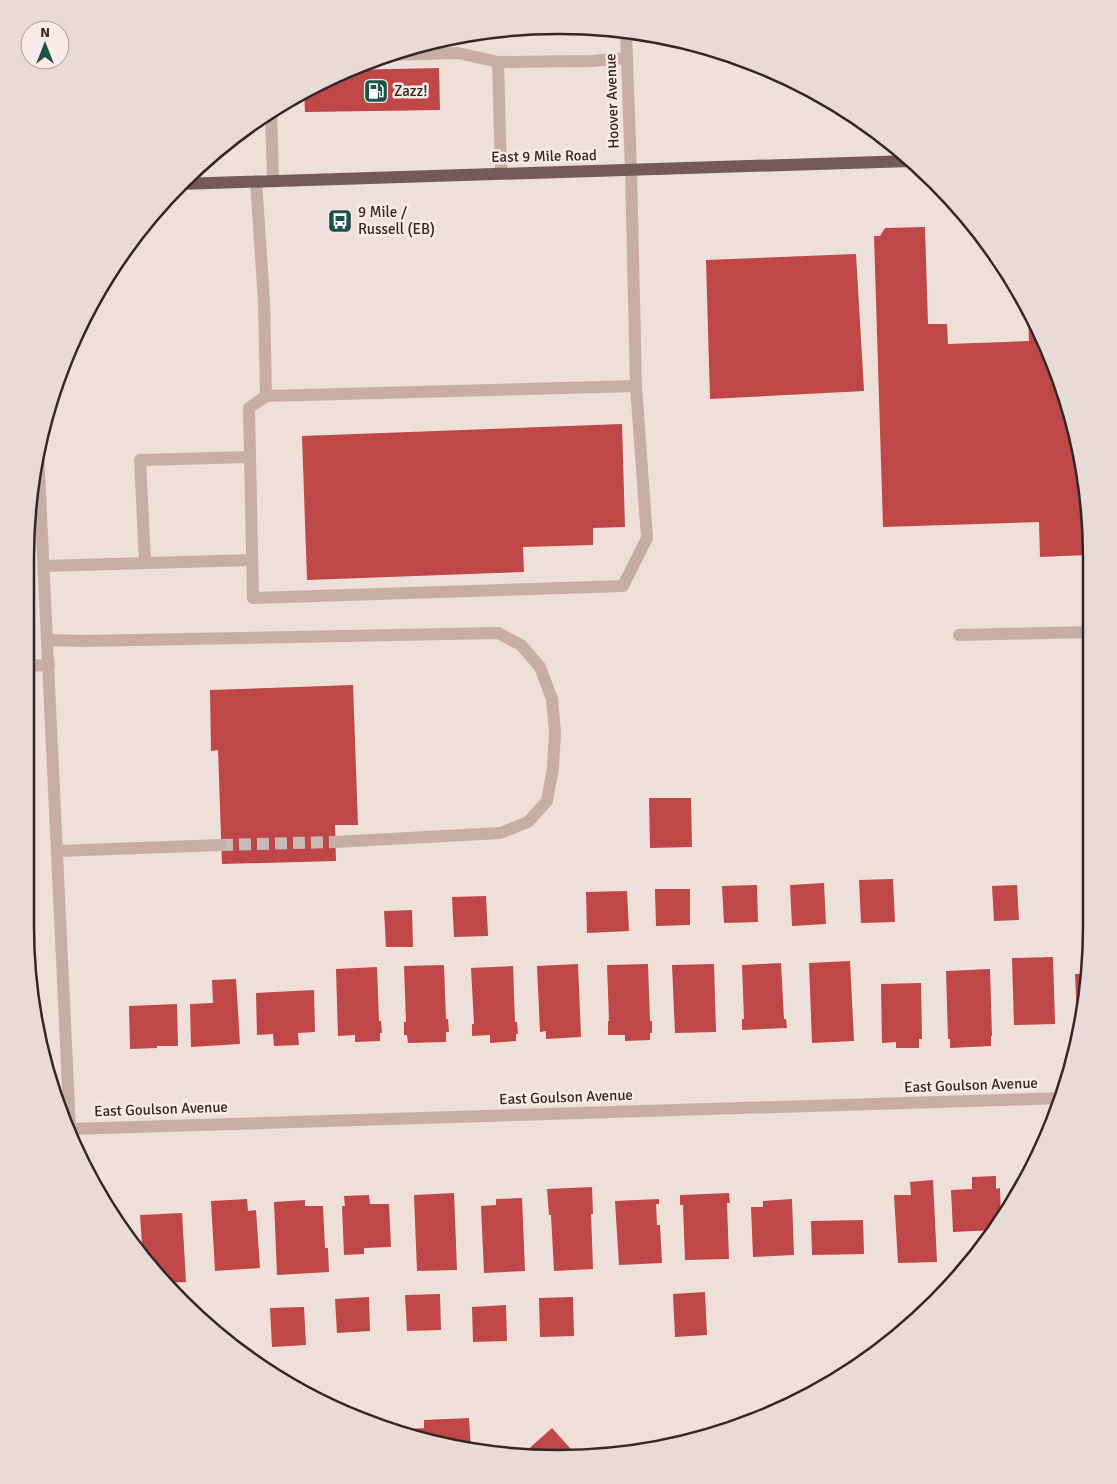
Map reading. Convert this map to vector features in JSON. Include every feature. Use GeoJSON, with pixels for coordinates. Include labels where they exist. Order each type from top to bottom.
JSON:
{"type":"FeatureCollection","features":[{"type":"Feature","properties":{"kind":"main road","name":"East 9 Mile Road"},"geometry":{"type":"LineString","coordinates":[[191,184],[901,161]]}},
{"type":"Feature","properties":{"kind":"street","name":"Hoover Avenue"},"geometry":{"type":"LineString","coordinates":[[252,560],[253,598],[623,586],[647,538],[636,386],[626,38]]}},
{"type":"Feature","properties":{"kind":"street"},"geometry":{"type":"LineString","coordinates":[[416,54],[458,53],[498,62],[591,61],[627,58]]}},
{"type":"Feature","properties":{"kind":"street"},"geometry":{"type":"LineString","coordinates":[[498,62],[502,173]]}},
{"type":"Feature","properties":{"kind":"street"},"geometry":{"type":"LineString","coordinates":[[272,119],[273,181]]}},
{"type":"Feature","properties":{"kind":"street"},"geometry":{"type":"LineString","coordinates":[[256,182],[264,301],[266,396]]}},
{"type":"Feature","properties":{"kind":"street"},"geometry":{"type":"LineString","coordinates":[[44,566],[252,560],[249,408],[266,396],[636,386]]}},
{"type":"Feature","properties":{"kind":"street"},"geometry":{"type":"LineString","coordinates":[[145,562],[140,460],[250,457]]}},
{"type":"Feature","properties":{"kind":"street"},"geometry":{"type":"LineString","coordinates":[[40,481],[69,1113]]}},
{"type":"Feature","properties":{"kind":"street"},"geometry":{"type":"LineString","coordinates":[[959,635],[1083,632]]}},
{"type":"Feature","properties":{"kind":"street"},"geometry":{"type":"LineString","coordinates":[[47,640],[82,641],[498,633],[521,645],[540,667],[552,699],[555,732],[553,768],[547,801],[528,822],[500,833],[335,842]]}},
{"type":"Feature","properties":{"kind":"street"},"geometry":{"type":"LineString","coordinates":[[34,666],[49,665]]}},
{"type":"Feature","properties":{"kind":"street"},"geometry":{"type":"LineString","coordinates":[[56,851],[221,845]]}},
{"type":"Feature","properties":{"kind":"street","name":"East Goulson Avenue"},"geometry":{"type":"LineString","coordinates":[[75,1129],[1053,1098]]}},
{"type":"Feature","properties":{"kind":"building"},"geometry":{"type":"Polygon","coordinates":[[[439,68],[440,110],[305,112],[304,100],[370,69],[439,68]]]}},
{"type":"Feature","properties":{"kind":"building"},"geometry":{"type":"Polygon","coordinates":[[[925,227],[928,324],[947,324],[948,344],[1029,341],[1028,325],[1055,390],[1073,456],[1079,490],[1083,555],[1040,557],[1039,522],[883,527],[874,236],[880,236],[885,228],[925,227]]]}},
{"type":"Feature","properties":{"kind":"building"},"geometry":{"type":"Polygon","coordinates":[[[856,254],[864,391],[710,399],[706,260],[856,254]]]}},
{"type":"Feature","properties":{"kind":"building"},"geometry":{"type":"Polygon","coordinates":[[[622,424],[625,527],[593,528],[593,545],[523,547],[524,572],[307,580],[302,436],[622,424]]]}},
{"type":"Feature","properties":{"kind":"building"},"geometry":{"type":"Polygon","coordinates":[[[353,685],[358,825],[335,825],[336,861],[222,864],[218,750],[211,751],[210,690],[353,685]]]}},
{"type":"Feature","properties":{"kind":"building"},"geometry":{"type":"Polygon","coordinates":[[[649,798],[691,798],[692,847],[650,848],[649,798]]]}},
{"type":"Feature","properties":{"kind":"building"},"geometry":{"type":"Polygon","coordinates":[[[893,879],[895,922],[861,923],[859,880],[893,879]]]}},
{"type":"Feature","properties":{"kind":"building"},"geometry":{"type":"Polygon","coordinates":[[[824,883],[826,924],[792,926],[790,885],[824,883]]]}},
{"type":"Feature","properties":{"kind":"building"},"geometry":{"type":"Polygon","coordinates":[[[757,885],[758,922],[724,923],[722,886],[757,885]]]}},
{"type":"Feature","properties":{"kind":"building"},"geometry":{"type":"Polygon","coordinates":[[[1017,885],[1019,920],[994,921],[992,886],[1017,885]]]}},
{"type":"Feature","properties":{"kind":"building"},"geometry":{"type":"Polygon","coordinates":[[[655,889],[690,889],[690,925],[656,926],[655,889]]]}},
{"type":"Feature","properties":{"kind":"building"},"geometry":{"type":"Polygon","coordinates":[[[627,891],[629,931],[587,933],[586,892],[627,891]]]}},
{"type":"Feature","properties":{"kind":"building"},"geometry":{"type":"Polygon","coordinates":[[[486,896],[488,936],[454,937],[452,897],[486,896]]]}},
{"type":"Feature","properties":{"kind":"building"},"geometry":{"type":"Polygon","coordinates":[[[412,910],[413,947],[386,947],[384,911],[412,910]]]}},
{"type":"Feature","properties":{"kind":"building"},"geometry":{"type":"Polygon","coordinates":[[[1053,957],[1055,1024],[1014,1025],[1012,958],[1053,957]]]}},
{"type":"Feature","properties":{"kind":"building"},"geometry":{"type":"Polygon","coordinates":[[[850,961],[854,1041],[812,1043],[809,963],[850,961]]]}},
{"type":"Feature","properties":{"kind":"building"},"geometry":{"type":"Polygon","coordinates":[[[781,963],[784,1019],[786,1019],[787,1028],[742,1030],[742,1019],[744,1019],[742,965],[781,963]]]}},
{"type":"Feature","properties":{"kind":"building"},"geometry":{"type":"Polygon","coordinates":[[[578,964],[581,1037],[546,1039],[546,1031],[540,1032],[537,966],[578,964]]]}},
{"type":"Feature","properties":{"kind":"building"},"geometry":{"type":"Polygon","coordinates":[[[648,964],[650,1021],[652,1021],[650,1040],[625,1041],[625,1035],[608,1035],[607,965],[648,964]]]}},
{"type":"Feature","properties":{"kind":"building"},"geometry":{"type":"Polygon","coordinates":[[[714,964],[716,1032],[675,1033],[672,965],[714,964]]]}},
{"type":"Feature","properties":{"kind":"building"},"geometry":{"type":"Polygon","coordinates":[[[444,965],[446,1019],[448,1019],[449,1032],[446,1032],[446,1042],[408,1043],[407,1035],[404,1035],[404,1022],[406,1022],[404,966],[444,965]]]}},
{"type":"Feature","properties":{"kind":"building"},"geometry":{"type":"Polygon","coordinates":[[[513,966],[515,1022],[517,1022],[518,1034],[516,1034],[516,1041],[490,1043],[490,1035],[472,1036],[472,1024],[474,1024],[471,968],[513,966]]]}},
{"type":"Feature","properties":{"kind":"building"},"geometry":{"type":"Polygon","coordinates":[[[377,967],[379,1021],[381,1021],[382,1033],[380,1033],[380,1041],[355,1042],[355,1035],[338,1036],[336,969],[377,967]]]}},
{"type":"Feature","properties":{"kind":"building"},"geometry":{"type":"Polygon","coordinates":[[[990,969],[991,1046],[950,1048],[950,1039],[948,1039],[946,971],[990,969]]]}},
{"type":"Feature","properties":{"kind":"building"},"geometry":{"type":"Polygon","coordinates":[[[1075,974],[1081,974],[1079,994],[1077,1008],[1075,974]]]}},
{"type":"Feature","properties":{"kind":"building"},"geometry":{"type":"Polygon","coordinates":[[[236,979],[240,1044],[191,1047],[190,1004],[213,1003],[212,980],[236,979]]]}},
{"type":"Feature","properties":{"kind":"building"},"geometry":{"type":"Polygon","coordinates":[[[921,983],[922,1039],[919,1039],[919,1048],[896,1048],[896,1042],[882,1043],[881,984],[921,983]]]}},
{"type":"Feature","properties":{"kind":"building"},"geometry":{"type":"Polygon","coordinates":[[[314,990],[315,1032],[298,1033],[299,1045],[274,1046],[273,1034],[257,1035],[256,993],[314,990]]]}},
{"type":"Feature","properties":{"kind":"building"},"geometry":{"type":"Polygon","coordinates":[[[177,1004],[178,1046],[130,1049],[129,1006],[177,1004]]]}},
{"type":"Feature","properties":{"kind":"building"},"geometry":{"type":"Polygon","coordinates":[[[996,1176],[996,1189],[1000,1188],[1001,1208],[985,1230],[953,1232],[951,1190],[972,1189],[972,1177],[996,1176]]]}},
{"type":"Feature","properties":{"kind":"building"},"geometry":{"type":"Polygon","coordinates":[[[933,1180],[937,1262],[898,1263],[894,1195],[911,1195],[910,1182],[933,1180]]]}},
{"type":"Feature","properties":{"kind":"building"},"geometry":{"type":"Polygon","coordinates":[[[592,1187],[593,1269],[554,1271],[551,1215],[549,1215],[547,1189],[592,1187]]]}},
{"type":"Feature","properties":{"kind":"building"},"geometry":{"type":"Polygon","coordinates":[[[454,1193],[457,1270],[417,1271],[414,1195],[454,1193]]]}},
{"type":"Feature","properties":{"kind":"building"},"geometry":{"type":"Polygon","coordinates":[[[729,1193],[730,1203],[727,1203],[729,1259],[685,1260],[683,1205],[680,1205],[680,1195],[729,1193]]]}},
{"type":"Feature","properties":{"kind":"building"},"geometry":{"type":"Polygon","coordinates":[[[369,1195],[370,1204],[389,1204],[391,1247],[364,1248],[364,1254],[344,1255],[342,1206],[345,1206],[344,1196],[369,1195]]]}},
{"type":"Feature","properties":{"kind":"building"},"geometry":{"type":"Polygon","coordinates":[[[522,1198],[525,1271],[484,1273],[481,1206],[496,1205],[496,1199],[522,1198]]]}},
{"type":"Feature","properties":{"kind":"building"},"geometry":{"type":"Polygon","coordinates":[[[247,1199],[248,1211],[256,1210],[260,1268],[215,1271],[211,1201],[247,1199]]]}},
{"type":"Feature","properties":{"kind":"building"},"geometry":{"type":"Polygon","coordinates":[[[659,1199],[659,1204],[656,1204],[657,1225],[660,1225],[662,1263],[619,1265],[615,1201],[659,1199]]]}},
{"type":"Feature","properties":{"kind":"building"},"geometry":{"type":"Polygon","coordinates":[[[792,1199],[794,1255],[753,1257],[751,1207],[763,1207],[763,1201],[792,1199]]]}},
{"type":"Feature","properties":{"kind":"building"},"geometry":{"type":"Polygon","coordinates":[[[305,1200],[305,1206],[323,1206],[325,1248],[328,1248],[329,1272],[277,1275],[274,1202],[305,1200]]]}},
{"type":"Feature","properties":{"kind":"building"},"geometry":{"type":"Polygon","coordinates":[[[182,1213],[186,1282],[174,1283],[142,1245],[140,1215],[182,1213]]]}},
{"type":"Feature","properties":{"kind":"building"},"geometry":{"type":"Polygon","coordinates":[[[863,1220],[864,1254],[812,1255],[811,1221],[863,1220]]]}},
{"type":"Feature","properties":{"kind":"building"},"geometry":{"type":"Polygon","coordinates":[[[705,1292],[707,1335],[675,1337],[673,1294],[705,1292]]]}},
{"type":"Feature","properties":{"kind":"building"},"geometry":{"type":"Polygon","coordinates":[[[440,1294],[441,1330],[407,1331],[405,1295],[440,1294]]]}},
{"type":"Feature","properties":{"kind":"building"},"geometry":{"type":"Polygon","coordinates":[[[369,1297],[370,1331],[337,1333],[335,1299],[369,1297]]]}},
{"type":"Feature","properties":{"kind":"building"},"geometry":{"type":"Polygon","coordinates":[[[573,1297],[574,1336],[540,1337],[539,1298],[573,1297]]]}},
{"type":"Feature","properties":{"kind":"building"},"geometry":{"type":"Polygon","coordinates":[[[506,1305],[507,1341],[473,1342],[472,1307],[506,1305]]]}},
{"type":"Feature","properties":{"kind":"building"},"geometry":{"type":"Polygon","coordinates":[[[304,1307],[306,1345],[272,1347],[270,1308],[304,1307]]]}},
{"type":"Feature","properties":{"kind":"building"},"geometry":{"type":"Polygon","coordinates":[[[469,1418],[471,1443],[413,1429],[424,1428],[424,1420],[469,1418]]]}},
{"type":"Feature","properties":{"kind":"building"},"geometry":{"type":"Polygon","coordinates":[[[552,1428],[571,1450],[558,1450],[528,1449],[552,1428]]]}},
{"type":"Feature","properties":{"kind":"tunnel"},"geometry":{"type":"LineString","coordinates":[[221,845],[335,842]]}},
{"type":"Feature","properties":{"kind":"place","name":"Zazz!"},"geometry":{"type":"Point","coordinates":[376,91]}},
{"type":"Feature","properties":{"kind":"place","name":"9 Mile / Russell (EB)"},"geometry":{"type":"Point","coordinates":[340,221]}}]}
